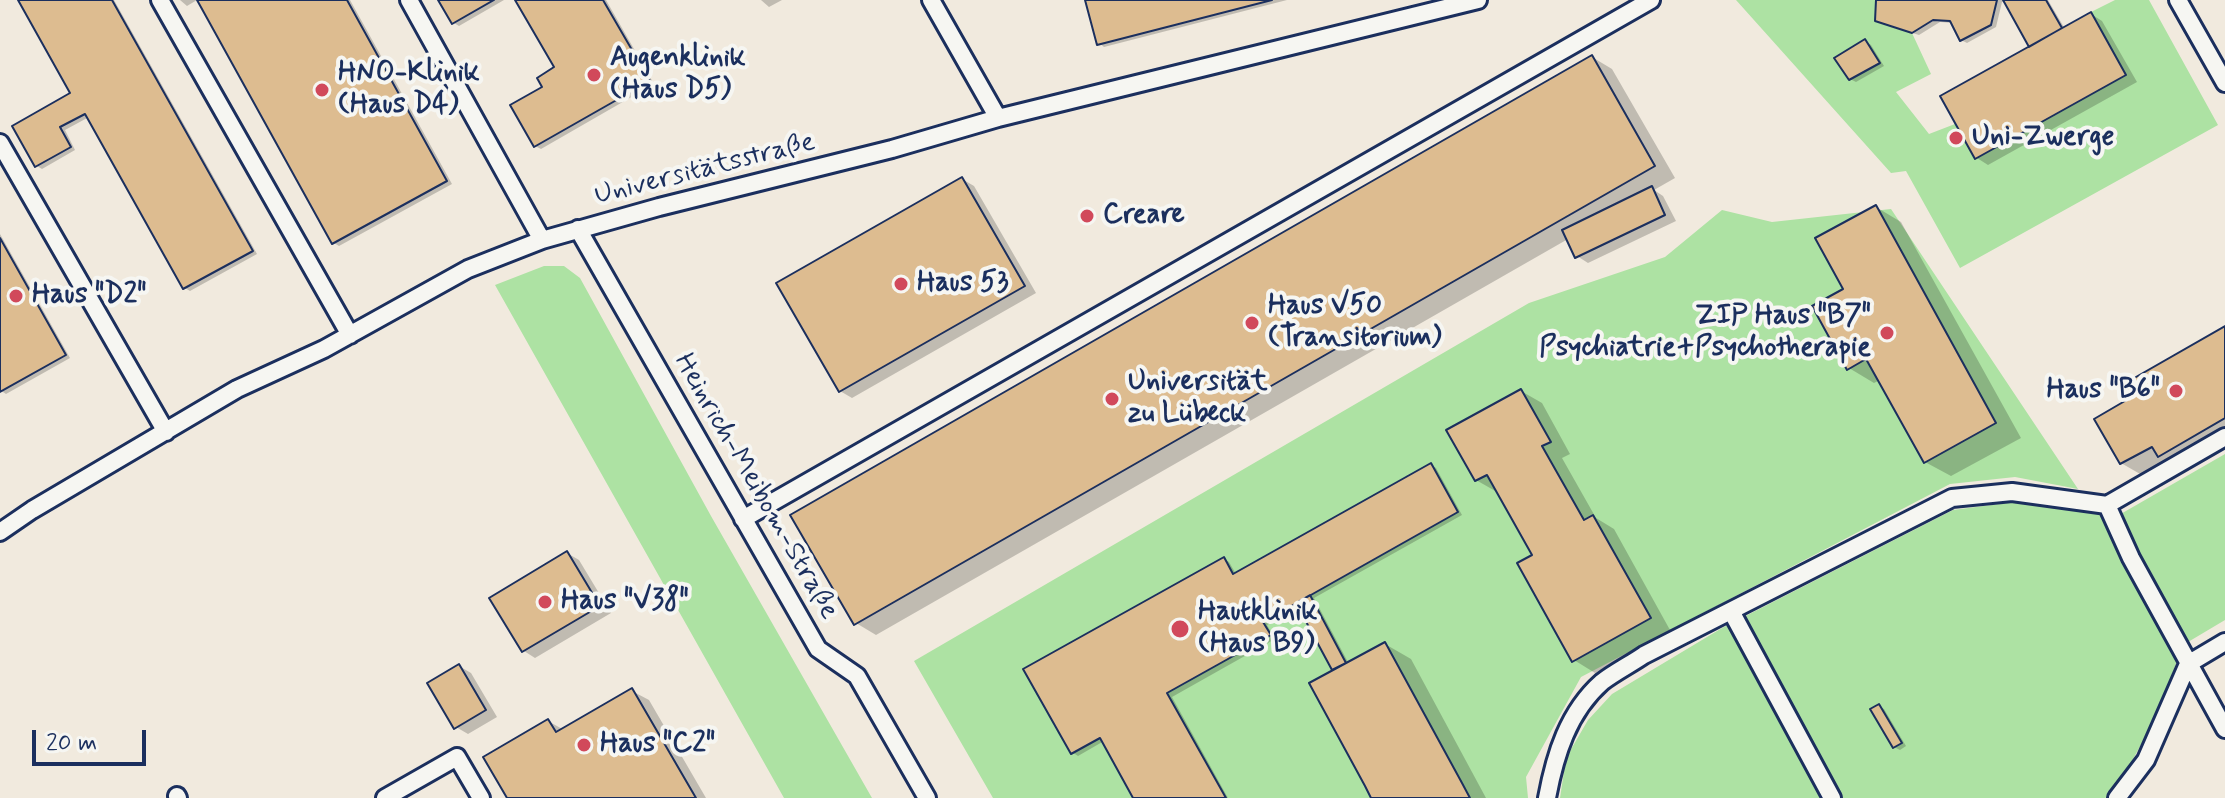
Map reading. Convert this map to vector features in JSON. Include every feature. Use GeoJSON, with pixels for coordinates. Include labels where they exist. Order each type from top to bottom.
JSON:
{"type":"FeatureCollection","features":[{"type":"Feature","properties":{"kind":"lane"},"geometry":{"type":"LineString","coordinates":[[160,0],[350,335]]}},
{"type":"Feature","properties":{"kind":"lane"},"geometry":{"type":"LineString","coordinates":[[409,0],[542,240]]}},
{"type":"Feature","properties":{"kind":"lane"},"geometry":{"type":"LineString","coordinates":[[931,0],[998,118]]}},
{"type":"Feature","properties":{"kind":"lane","name":"Universitätsstraße"},"geometry":{"type":"LineString","coordinates":[[0,532],[237,389],[350,335],[468,269],[542,240],[892,149],[998,118],[1478,0]]}},
{"type":"Feature","properties":{"kind":"lane"},"geometry":{"type":"LineString","coordinates":[[743,519],[1651,0]]}},
{"type":"Feature","properties":{"kind":"lane"},"geometry":{"type":"LineString","coordinates":[[2178,0],[2225,83]]}},
{"type":"Feature","properties":{"kind":"lane"},"geometry":{"type":"LineString","coordinates":[[0,143],[166,432]]}},
{"type":"Feature","properties":{"kind":"lane","name":"Heinrich-Meibom-Straße"},"geometry":{"type":"LineString","coordinates":[[578,229],[818,649],[857,676],[927,798]]}},
{"type":"Feature","properties":{"kind":"lane"},"geometry":{"type":"LineString","coordinates":[[1547,798],[1555,755],[1577,712],[1602,682],[1644,655],[1952,498],[2012,492],[2107,505],[2225,437]]}},
{"type":"Feature","properties":{"kind":"lane"},"geometry":{"type":"LineString","coordinates":[[2107,505],[2131,558],[2225,729]]}},
{"type":"Feature","properties":{"kind":"lane"},"geometry":{"type":"LineString","coordinates":[[1731,611],[1832,798]]}},
{"type":"Feature","properties":{"kind":"lane"},"geometry":{"type":"LineString","coordinates":[[2117,798],[2146,760],[2188,664],[2225,642]]}},
{"type":"Feature","properties":{"kind":"lane"},"geometry":{"type":"LineString","coordinates":[[385,798],[457,757],[481,798]]}},
{"type":"Feature","properties":{"kind":"green space"},"geometry":{"type":"Polygon","coordinates":[[[1736,0],[1876,0],[1876,21],[1912,33],[1931,74],[1896,92],[1929,134],[1955,124],[1975,159],[2126,75],[2091,12],[2115,0],[2149,0],[2218,125],[1960,268],[1906,171],[1891,173],[1736,0]],[[1865,39],[1835,58],[1849,80],[1880,63],[1865,39]]]}},
{"type":"Feature","properties":{"kind":"green space"},"geometry":{"type":"Polygon","coordinates":[[[1891,209],[2078,489],[2015,477],[1950,484],[1581,677],[1526,777],[1528,798],[993,798],[914,661],[1529,303],[1665,257],[1722,210],[1772,222],[1891,209]]]}},
{"type":"Feature","properties":{"kind":"green space"},"geometry":{"type":"Polygon","coordinates":[[[544,266],[564,266],[580,278],[872,798],[784,798],[495,285],[544,266]]]}},
{"type":"Feature","properties":{"kind":"green space"},"geometry":{"type":"Polygon","coordinates":[[[2225,454],[2225,620],[2183,645],[2155,719],[2114,794],[2105,798],[1560,798],[1566,758],[1588,720],[1612,694],[1722,628],[1953,510],[2022,501],[2119,515],[2225,454]]]}},
{"type":"Feature","properties":{"kind":"building"},"geometry":{"type":"Polygon","coordinates":[[[18,0],[112,0],[253,251],[183,289],[85,114],[60,127],[71,147],[35,167],[12,126],[70,93],[18,0]]]}},
{"type":"Feature","properties":{"kind":"building","name":"HNO-Klinik (Haus D4)"},"geometry":{"type":"Polygon","coordinates":[[[197,0],[347,0],[447,181],[332,244],[197,0]]]}},
{"type":"Feature","properties":{"kind":"building"},"geometry":{"type":"Polygon","coordinates":[[[438,0],[494,0],[452,24],[438,0]]]}},
{"type":"Feature","properties":{"kind":"building","name":"Augenklinik (Haus D5)"},"geometry":{"type":"Polygon","coordinates":[[[515,0],[603,0],[650,81],[534,147],[510,105],[542,87],[537,78],[554,67],[515,0]]]}},
{"type":"Feature","properties":{"kind":"building"},"geometry":{"type":"Polygon","coordinates":[[[1085,0],[1272,0],[1097,45],[1085,0]]]}},
{"type":"Feature","properties":{"kind":"building"},"geometry":{"type":"Polygon","coordinates":[[[1876,0],[1997,0],[1991,25],[1960,41],[1950,21],[1933,20],[1912,33],[1875,21],[1876,0]]]}},
{"type":"Feature","properties":{"kind":"building"},"geometry":{"type":"Polygon","coordinates":[[[2003,0],[2046,0],[2062,28],[2029,47],[2003,0]]]}},
{"type":"Feature","properties":{"kind":"building"},"geometry":{"type":"Polygon","coordinates":[[[2091,12],[2126,75],[1975,159],[1940,96],[2091,12]]]}},
{"type":"Feature","properties":{"kind":"building"},"geometry":{"type":"Polygon","coordinates":[[[1865,39],[1880,63],[1849,80],[1834,58],[1865,39]]]}},
{"type":"Feature","properties":{"kind":"building","name":"Haus V50 (Transitorium)"},"geometry":{"type":"Polygon","coordinates":[[[1592,55],[1655,166],[854,625],[790,515],[1592,55]]]}},
{"type":"Feature","properties":{"kind":"building","name":"Haus 53"},"geometry":{"type":"Polygon","coordinates":[[[962,177],[1025,286],[839,392],[776,283],[962,177]]]}},
{"type":"Feature","properties":{"kind":"building"},"geometry":{"type":"Polygon","coordinates":[[[1652,186],[1665,215],[1575,258],[1562,230],[1652,186]]]}},
{"type":"Feature","properties":{"kind":"building","name":"ZIP Haus \"B7\" Psychiatrie+Psychotherapie"},"geometry":{"type":"Polygon","coordinates":[[[1876,205],[1996,423],[1924,463],[1866,359],[1847,370],[1812,306],[1843,289],[1815,238],[1876,205]]]}},
{"type":"Feature","properties":{"kind":"building","name":"Haus \"D2\""},"geometry":{"type":"Polygon","coordinates":[[[0,238],[66,355],[0,392],[0,238]]]}},
{"type":"Feature","properties":{"kind":"building","name":"Haus \"B6\""},"geometry":{"type":"Polygon","coordinates":[[[2225,326],[2225,418],[2158,457],[2152,447],[2120,464],[2094,419],[2130,398],[2122,385],[2225,326]]]}},
{"type":"Feature","properties":{"kind":"building"},"geometry":{"type":"Polygon","coordinates":[[[1521,389],[1551,442],[1542,446],[1584,520],[1593,515],[1651,618],[1572,662],[1517,563],[1532,555],[1487,475],[1475,481],[1446,430],[1521,389]]]}},
{"type":"Feature","properties":{"kind":"building","name":"Hautklinik (Haus B9)"},"geometry":{"type":"Polygon","coordinates":[[[1431,463],[1458,512],[1263,622],[1271,635],[1167,693],[1226,798],[1133,798],[1100,738],[1071,754],[1023,669],[1224,557],[1233,574],[1431,463]]]}},
{"type":"Feature","properties":{"kind":"building","name":"Haus \"V38\""},"geometry":{"type":"Polygon","coordinates":[[[567,551],[600,606],[522,652],[489,598],[567,551]]]}},
{"type":"Feature","properties":{"kind":"building"},"geometry":{"type":"Polygon","coordinates":[[[1310,595],[1346,663],[1332,670],[1296,603],[1310,595]]]}},
{"type":"Feature","properties":{"kind":"building"},"geometry":{"type":"Polygon","coordinates":[[[1385,642],[1470,798],[1371,798],[1309,683],[1385,642]]]}},
{"type":"Feature","properties":{"kind":"building"},"geometry":{"type":"Polygon","coordinates":[[[459,664],[486,710],[454,729],[427,683],[459,664]]]}},
{"type":"Feature","properties":{"kind":"building","name":"Haus \"C2\""},"geometry":{"type":"Polygon","coordinates":[[[632,688],[696,798],[507,798],[483,757],[548,719],[556,732],[632,688]]]}},
{"type":"Feature","properties":{"kind":"building"},"geometry":{"type":"Polygon","coordinates":[[[1879,704],[1902,743],[1893,748],[1870,709],[1879,704]]]}},
{"type":"Feature","properties":{"kind":"place","name":"Augenklinik (Haus D5)"},"geometry":{"type":"Point","coordinates":[594,75]}},
{"type":"Feature","properties":{"kind":"place","name":"HNO-Klinik (Haus D4)"},"geometry":{"type":"Point","coordinates":[322,90]}},
{"type":"Feature","properties":{"kind":"place","name":"Uni-Zwerge"},"geometry":{"type":"Point","coordinates":[1956,138]}},
{"type":"Feature","properties":{"kind":"place","name":"Creare"},"geometry":{"type":"Point","coordinates":[1087,216]}},
{"type":"Feature","properties":{"kind":"place","name":"Haus 53"},"geometry":{"type":"Point","coordinates":[901,284]}},
{"type":"Feature","properties":{"kind":"place","name":"Haus \"D2\""},"geometry":{"type":"Point","coordinates":[16,296]}},
{"type":"Feature","properties":{"kind":"place","name":"Haus V50 (Transitorium)"},"geometry":{"type":"Point","coordinates":[1252,323]}},
{"type":"Feature","properties":{"kind":"place","name":"ZIP Haus \"B7\" Psychiatrie+Psychotherapie"},"geometry":{"type":"Point","coordinates":[1887,333]}},
{"type":"Feature","properties":{"kind":"place","name":"Haus \"B6\""},"geometry":{"type":"Point","coordinates":[2176,391]}},
{"type":"Feature","properties":{"kind":"place","name":"Universität zu Lübeck"},"geometry":{"type":"Point","coordinates":[1112,399]}},
{"type":"Feature","properties":{"kind":"place","name":"Haus \"V38\""},"geometry":{"type":"Point","coordinates":[545,602]}},
{"type":"Feature","properties":{"kind":"place","name":"Hautklinik (Haus B9)"},"geometry":{"type":"Point","coordinates":[1180,629]}},
{"type":"Feature","properties":{"kind":"place","name":"Haus \"C2\""},"geometry":{"type":"Point","coordinates":[584,745]}}]}
